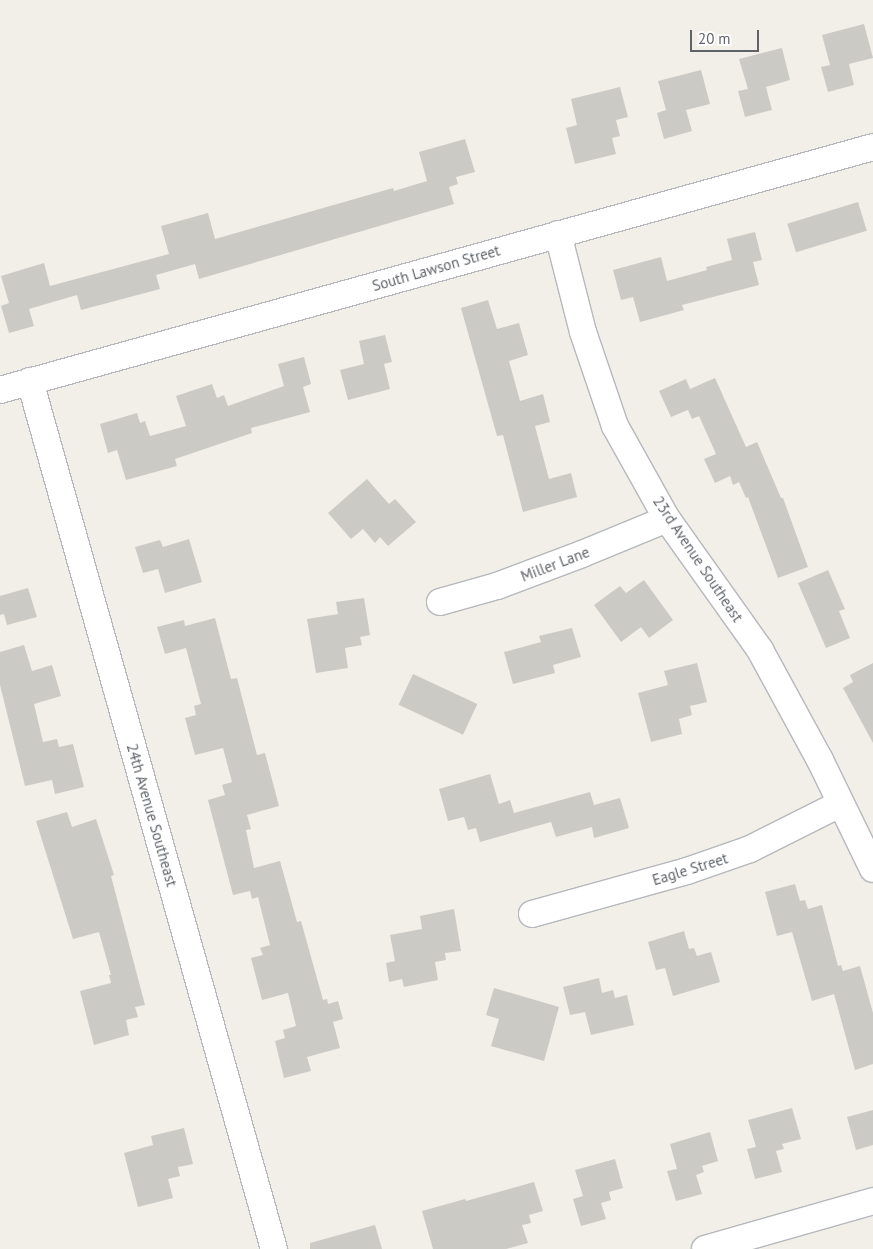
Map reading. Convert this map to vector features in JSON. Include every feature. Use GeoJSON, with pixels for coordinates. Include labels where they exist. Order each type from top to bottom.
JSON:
{"type":"FeatureCollection","features":[{"type":"Feature","properties":{"kind":"street","name":"South Lawson Street"},"geometry":{"type":"LineString","coordinates":[[0,390],[873,147]]}},
{"type":"Feature","properties":{"kind":"street","name":"23rd Avenue Southeast"},"geometry":{"type":"LineString","coordinates":[[558,234],[583,332],[616,426],[666,519],[760,650],[820,760],[873,869]]}},
{"type":"Feature","properties":{"kind":"street","name":"24th Avenue Southeast"},"geometry":{"type":"LineString","coordinates":[[30,381],[274,1249]]}},
{"type":"Feature","properties":{"kind":"street","name":"Miller Lane"},"geometry":{"type":"LineString","coordinates":[[440,602],[506,583],[666,519]]}},
{"type":"Feature","properties":{"kind":"street","name":"Eagle Street"},"geometry":{"type":"LineString","coordinates":[[532,914],[687,871],[750,849],[840,804]]}},
{"type":"Feature","properties":{"kind":"street"},"geometry":{"type":"LineString","coordinates":[[705,1249],[873,1201]]}},
{"type":"Feature","properties":{"kind":"building"},"geometry":{"type":"Polygon","coordinates":[[[864,24],[873,58],[849,64],[854,85],[828,92],[821,67],[830,65],[822,35],[864,24]]]}},
{"type":"Feature","properties":{"kind":"building"},"geometry":{"type":"Polygon","coordinates":[[[782,48],[790,80],[766,87],[772,110],[745,117],[738,91],[748,89],[739,59],[782,48]]]}},
{"type":"Feature","properties":{"kind":"building"},"geometry":{"type":"Polygon","coordinates":[[[701,70],[710,104],[686,110],[692,131],[664,139],[657,113],[666,110],[658,81],[701,70]]]}},
{"type":"Feature","properties":{"kind":"building"},"geometry":{"type":"Polygon","coordinates":[[[620,87],[628,117],[616,120],[620,136],[612,138],[616,154],[575,164],[566,128],[577,125],[571,99],[620,87]]]}},
{"type":"Feature","properties":{"kind":"building"},"geometry":{"type":"Polygon","coordinates":[[[465,139],[475,172],[456,177],[458,184],[449,187],[454,204],[199,279],[195,264],[156,275],[160,289],[81,310],[77,295],[29,309],[34,326],[9,333],[1,306],[9,303],[1,276],[44,263],[50,286],[169,254],[161,226],[208,213],[215,239],[393,188],[394,191],[427,181],[419,152],[465,139]]]}},
{"type":"Feature","properties":{"kind":"building"},"geometry":{"type":"Polygon","coordinates":[[[858,202],[867,231],[796,252],[787,224],[858,202]]]}},
{"type":"Feature","properties":{"kind":"building"},"geometry":{"type":"Polygon","coordinates":[[[755,232],[762,260],[753,262],[759,285],[682,305],[684,310],[640,322],[633,297],[621,300],[613,270],[661,257],[667,281],[707,270],[706,267],[732,260],[727,239],[755,232]]]}},
{"type":"Feature","properties":{"kind":"building"},"geometry":{"type":"Polygon","coordinates":[[[488,300],[497,329],[519,323],[528,355],[509,361],[520,401],[543,394],[550,422],[535,426],[549,479],[571,473],[577,497],[523,512],[503,435],[497,436],[461,308],[488,300]]]}},
{"type":"Feature","properties":{"kind":"building"},"geometry":{"type":"Polygon","coordinates":[[[385,335],[392,362],[384,364],[390,389],[348,400],[340,370],[364,364],[359,341],[385,335]]]}},
{"type":"Feature","properties":{"kind":"building"},"geometry":{"type":"Polygon","coordinates":[[[304,357],[311,384],[303,387],[310,412],[251,428],[252,433],[175,459],[177,466],[126,480],[117,450],[108,453],[100,424],[137,413],[140,423],[145,421],[150,436],[186,426],[176,396],[212,384],[217,398],[224,395],[228,406],[284,386],[278,364],[304,357]]]}},
{"type":"Feature","properties":{"kind":"building"},"geometry":{"type":"Polygon","coordinates":[[[715,378],[746,447],[757,442],[781,498],[783,498],[808,567],[778,578],[748,497],[746,498],[739,482],[733,485],[730,476],[715,483],[704,459],[716,454],[699,416],[692,419],[688,410],[671,417],[659,391],[686,379],[690,389],[715,378]]]}},
{"type":"Feature","properties":{"kind":"building"},"geometry":{"type":"Polygon","coordinates":[[[367,479],[389,504],[395,499],[416,522],[388,546],[380,537],[375,543],[363,529],[351,539],[328,513],[367,479]]]}},
{"type":"Feature","properties":{"kind":"building"},"geometry":{"type":"Polygon","coordinates":[[[189,539],[202,582],[165,593],[158,569],[143,573],[135,547],[160,540],[163,547],[189,539]]]}},
{"type":"Feature","properties":{"kind":"building"},"geometry":{"type":"Polygon","coordinates":[[[828,570],[845,609],[839,611],[850,638],[826,648],[798,583],[828,570]]]}},
{"type":"Feature","properties":{"kind":"building"},"geometry":{"type":"Polygon","coordinates":[[[644,580],[673,620],[649,638],[641,627],[621,642],[594,605],[620,586],[626,593],[644,580]]]}},
{"type":"Feature","properties":{"kind":"building"},"geometry":{"type":"Polygon","coordinates":[[[28,588],[37,617],[7,625],[4,614],[0,615],[0,596],[28,588]]]}},
{"type":"Feature","properties":{"kind":"building"},"geometry":{"type":"Polygon","coordinates":[[[364,598],[370,635],[360,637],[362,645],[345,648],[348,668],[316,673],[307,619],[338,614],[336,602],[364,598]]]}},
{"type":"Feature","properties":{"kind":"building"},"geometry":{"type":"Polygon","coordinates":[[[215,618],[231,679],[237,678],[257,755],[265,753],[279,806],[247,815],[251,829],[246,830],[254,868],[280,861],[297,922],[301,921],[323,1000],[327,999],[328,1004],[338,1001],[343,1019],[333,1022],[340,1048],[307,1057],[311,1071],[284,1078],[275,1041],[285,1038],[283,1030],[296,1026],[288,993],[262,1000],[251,958],[263,955],[260,948],[270,945],[258,897],[252,899],[250,891],[233,895],[208,800],[225,795],[222,785],[232,782],[223,748],[195,755],[185,718],[196,715],[194,706],[201,704],[186,648],[165,654],[157,627],[184,620],[185,626],[215,618]]]}},
{"type":"Feature","properties":{"kind":"building"},"geometry":{"type":"Polygon","coordinates":[[[572,628],[581,657],[553,665],[555,673],[513,684],[504,652],[541,642],[539,636],[572,628]]]}},
{"type":"Feature","properties":{"kind":"building"},"geometry":{"type":"Polygon","coordinates":[[[24,645],[32,671],[52,665],[61,696],[34,704],[43,742],[57,739],[59,747],[73,744],[84,787],[55,794],[52,780],[25,786],[0,685],[0,652],[24,645]]]}},
{"type":"Feature","properties":{"kind":"building"},"geometry":{"type":"Polygon","coordinates":[[[697,663],[707,702],[690,706],[692,715],[679,719],[682,734],[651,742],[638,693],[668,685],[664,671],[697,663]]]}},
{"type":"Feature","properties":{"kind":"building"},"geometry":{"type":"Polygon","coordinates":[[[873,663],[873,743],[843,688],[853,682],[850,675],[873,663]]]}},
{"type":"Feature","properties":{"kind":"building"},"geometry":{"type":"Polygon","coordinates":[[[413,674],[477,704],[463,735],[399,705],[413,674]]]}},
{"type":"Feature","properties":{"kind":"building"},"geometry":{"type":"Polygon","coordinates":[[[490,774],[499,804],[510,800],[514,813],[590,792],[594,805],[620,798],[629,828],[594,838],[592,827],[556,837],[551,822],[480,842],[476,828],[468,830],[464,817],[448,821],[439,789],[490,774]]]}},
{"type":"Feature","properties":{"kind":"building"},"geometry":{"type":"Polygon","coordinates":[[[67,812],[72,827],[96,819],[114,875],[111,876],[145,1005],[135,1007],[138,1017],[126,1020],[129,1035],[94,1045],[80,991],[111,983],[109,975],[111,975],[99,932],[73,939],[36,821],[67,812]]]}},
{"type":"Feature","properties":{"kind":"building"},"geometry":{"type":"Polygon","coordinates":[[[795,884],[800,901],[805,900],[808,909],[822,905],[838,966],[841,965],[843,971],[860,966],[873,1013],[873,1064],[855,1070],[834,994],[812,1001],[792,932],[777,936],[765,892],[795,884]]]}},
{"type":"Feature","properties":{"kind":"building"},"geometry":{"type":"Polygon","coordinates":[[[454,909],[461,951],[445,953],[446,960],[435,962],[438,980],[404,987],[402,979],[389,982],[386,963],[395,961],[390,935],[422,929],[420,916],[454,909]]]}},
{"type":"Feature","properties":{"kind":"building"},"geometry":{"type":"Polygon","coordinates":[[[684,931],[689,949],[694,948],[697,956],[711,952],[720,982],[673,996],[665,968],[656,970],[648,942],[684,931]]]}},
{"type":"Feature","properties":{"kind":"building"},"geometry":{"type":"Polygon","coordinates":[[[599,978],[602,993],[613,990],[615,998],[627,995],[634,1025],[591,1035],[585,1012],[570,1015],[563,987],[599,978]]]}},
{"type":"Feature","properties":{"kind":"building"},"geometry":{"type":"Polygon","coordinates":[[[494,988],[559,1007],[544,1061],[491,1046],[499,1019],[486,1015],[494,988]]]}},
{"type":"Feature","properties":{"kind":"building"},"geometry":{"type":"Polygon","coordinates":[[[792,1108],[801,1139],[782,1144],[784,1149],[776,1151],[782,1172],[755,1179],[747,1149],[756,1147],[748,1120],[792,1108]]]}},
{"type":"Feature","properties":{"kind":"building"},"geometry":{"type":"Polygon","coordinates":[[[873,1110],[873,1145],[856,1150],[847,1117],[873,1110]]]}},
{"type":"Feature","properties":{"kind":"building"},"geometry":{"type":"Polygon","coordinates":[[[184,1128],[193,1164],[178,1167],[180,1176],[168,1179],[173,1198],[138,1207],[124,1153],[153,1145],[151,1136],[184,1128]]]}},
{"type":"Feature","properties":{"kind":"building"},"geometry":{"type":"Polygon","coordinates":[[[710,1132],[718,1161],[702,1166],[704,1172],[696,1175],[702,1194],[676,1201],[667,1171],[677,1169],[670,1144],[710,1132]]]}},
{"type":"Feature","properties":{"kind":"building"},"geometry":{"type":"Polygon","coordinates":[[[615,1159],[623,1188],[609,1192],[611,1200],[601,1203],[606,1219],[581,1226],[573,1199],[583,1196],[575,1170],[615,1159]]]}},
{"type":"Feature","properties":{"kind":"building"},"geometry":{"type":"Polygon","coordinates":[[[534,1182],[543,1211],[529,1215],[531,1223],[522,1225],[528,1243],[506,1249],[433,1249],[422,1211],[534,1182]]]}},
{"type":"Feature","properties":{"kind":"building"},"geometry":{"type":"Polygon","coordinates":[[[375,1225],[382,1249],[310,1249],[310,1243],[375,1225]]]}}]}
